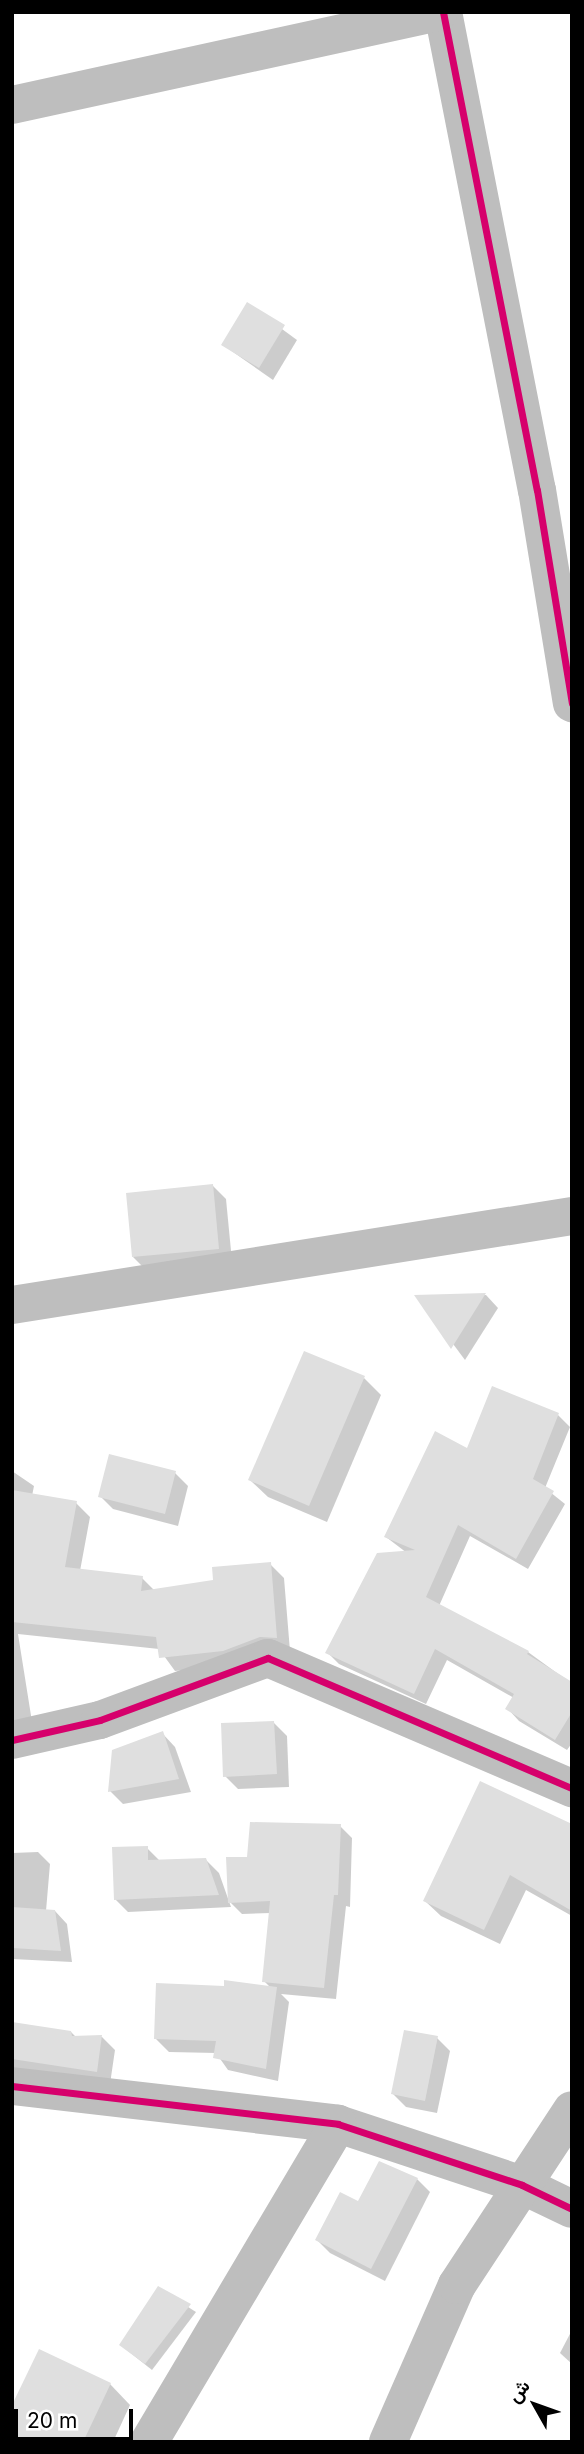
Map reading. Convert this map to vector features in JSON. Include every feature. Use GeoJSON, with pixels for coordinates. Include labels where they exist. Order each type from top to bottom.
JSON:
{"type":"FeatureCollection","features":[{"type":"Feature","properties":{"kind":"street"},"geometry":{"type":"LineString","coordinates":[[12,105],[441,12],[537,490],[572,703]]}},
{"type":"Feature","properties":{"kind":"street"},"geometry":{"type":"LineString","coordinates":[[12,1305],[572,1216]]}},
{"type":"Feature","properties":{"kind":"street"},"geometry":{"type":"LineString","coordinates":[[12,1740],[100,1720],[268,1658],[572,1788]]}},
{"type":"Feature","properties":{"kind":"street"},"geometry":{"type":"LineString","coordinates":[[12,2086],[338,2124],[522,2185],[572,2209]]}},
{"type":"Feature","properties":{"kind":"street"},"geometry":{"type":"LineString","coordinates":[[388,2442],[457,2285],[572,2110]]}},
{"type":"Feature","properties":{"kind":"street"},"geometry":{"type":"LineString","coordinates":[[149,2442],[338,2124]]}},
{"type":"Feature","properties":{"kind":"building"},"geometry":{"type":"Polygon","coordinates":[[[247,302],[285,325],[259,368],[221,345],[247,302]]]}},
{"type":"Feature","properties":{"kind":"building"},"geometry":{"type":"Polygon","coordinates":[[[213,1184],[219,1249],[132,1257],[126,1193],[213,1184]]]}},
{"type":"Feature","properties":{"kind":"building"},"geometry":{"type":"Polygon","coordinates":[[[486,1293],[451,1349],[414,1295],[486,1293]]]}},
{"type":"Feature","properties":{"kind":"building"},"geometry":{"type":"Polygon","coordinates":[[[304,1351],[365,1376],[309,1506],[248,1480],[304,1351]]]}},
{"type":"Feature","properties":{"kind":"building"},"geometry":{"type":"Polygon","coordinates":[[[492,1386],[559,1413],[533,1479],[554,1491],[516,1559],[458,1525],[426,1597],[529,1651],[527,1654],[572,1682],[572,1712],[555,1740],[505,1709],[514,1694],[435,1649],[414,1694],[325,1653],[377,1553],[415,1550],[384,1537],[435,1431],[467,1448],[492,1386]]]}},
{"type":"Feature","properties":{"kind":"building"},"geometry":{"type":"Polygon","coordinates":[[[109,1454],[176,1471],[165,1514],[98,1497],[109,1454]]]}},
{"type":"Feature","properties":{"kind":"building"},"geometry":{"type":"Polygon","coordinates":[[[12,1490],[77,1501],[65,1567],[143,1576],[141,1591],[213,1580],[212,1567],[271,1562],[277,1638],[260,1637],[223,1651],[159,1658],[156,1637],[12,1622],[12,1490]]]}},
{"type":"Feature","properties":{"kind":"building"},"geometry":{"type":"Polygon","coordinates":[[[274,1721],[277,1774],[223,1777],[221,1723],[274,1721]]]}},
{"type":"Feature","properties":{"kind":"building"},"geometry":{"type":"Polygon","coordinates":[[[163,1731],[179,1779],[108,1792],[112,1750],[163,1731]]]}},
{"type":"Feature","properties":{"kind":"building"},"geometry":{"type":"Polygon","coordinates":[[[480,1781],[572,1824],[572,1911],[510,1875],[484,1930],[423,1901],[480,1781]]]}},
{"type":"Feature","properties":{"kind":"building"},"geometry":{"type":"Polygon","coordinates":[[[250,1822],[341,1824],[338,1895],[334,1895],[324,1988],[262,1982],[270,1901],[228,1903],[226,1857],[247,1857],[250,1822]]]}},
{"type":"Feature","properties":{"kind":"building"},"geometry":{"type":"Polygon","coordinates":[[[148,1846],[148,1860],[206,1858],[219,1895],[114,1900],[112,1847],[148,1846]]]}},
{"type":"Feature","properties":{"kind":"building"},"geometry":{"type":"Polygon","coordinates":[[[12,1907],[55,1910],[61,1951],[12,1948],[12,1907]]]}},
{"type":"Feature","properties":{"kind":"building"},"geometry":{"type":"Polygon","coordinates":[[[224,1980],[277,1987],[266,2069],[213,2058],[216,2041],[154,2039],[156,1983],[224,1986],[224,1980]]]}},
{"type":"Feature","properties":{"kind":"building"},"geometry":{"type":"Polygon","coordinates":[[[12,2022],[71,2031],[72,2036],[102,2035],[97,2072],[12,2059],[12,2022]]]}},
{"type":"Feature","properties":{"kind":"building"},"geometry":{"type":"Polygon","coordinates":[[[404,2030],[438,2036],[425,2101],[391,2094],[404,2030]]]}},
{"type":"Feature","properties":{"kind":"building"},"geometry":{"type":"Polygon","coordinates":[[[379,2161],[418,2178],[371,2269],[315,2240],[340,2192],[358,2201],[379,2161]]]}},
{"type":"Feature","properties":{"kind":"building"},"geometry":{"type":"Polygon","coordinates":[[[158,2286],[191,2304],[145,2364],[119,2345],[158,2286]]]}},
{"type":"Feature","properties":{"kind":"building"},"geometry":{"type":"Polygon","coordinates":[[[39,2349],[111,2383],[83,2442],[12,2442],[12,2405],[39,2349]]]}},
{"type":"Feature","properties":{"kind":"cycle path"},"geometry":{"type":"LineString","coordinates":[[443,12],[537,490],[572,703]]}},
{"type":"Feature","properties":{"kind":"cycle path"},"geometry":{"type":"LineString","coordinates":[[12,1740],[100,1720],[268,1658],[572,1788]]}},
{"type":"Feature","properties":{"kind":"cycle path"},"geometry":{"type":"LineString","coordinates":[[12,2086],[338,2124],[522,2185],[572,2209]]}}]}
